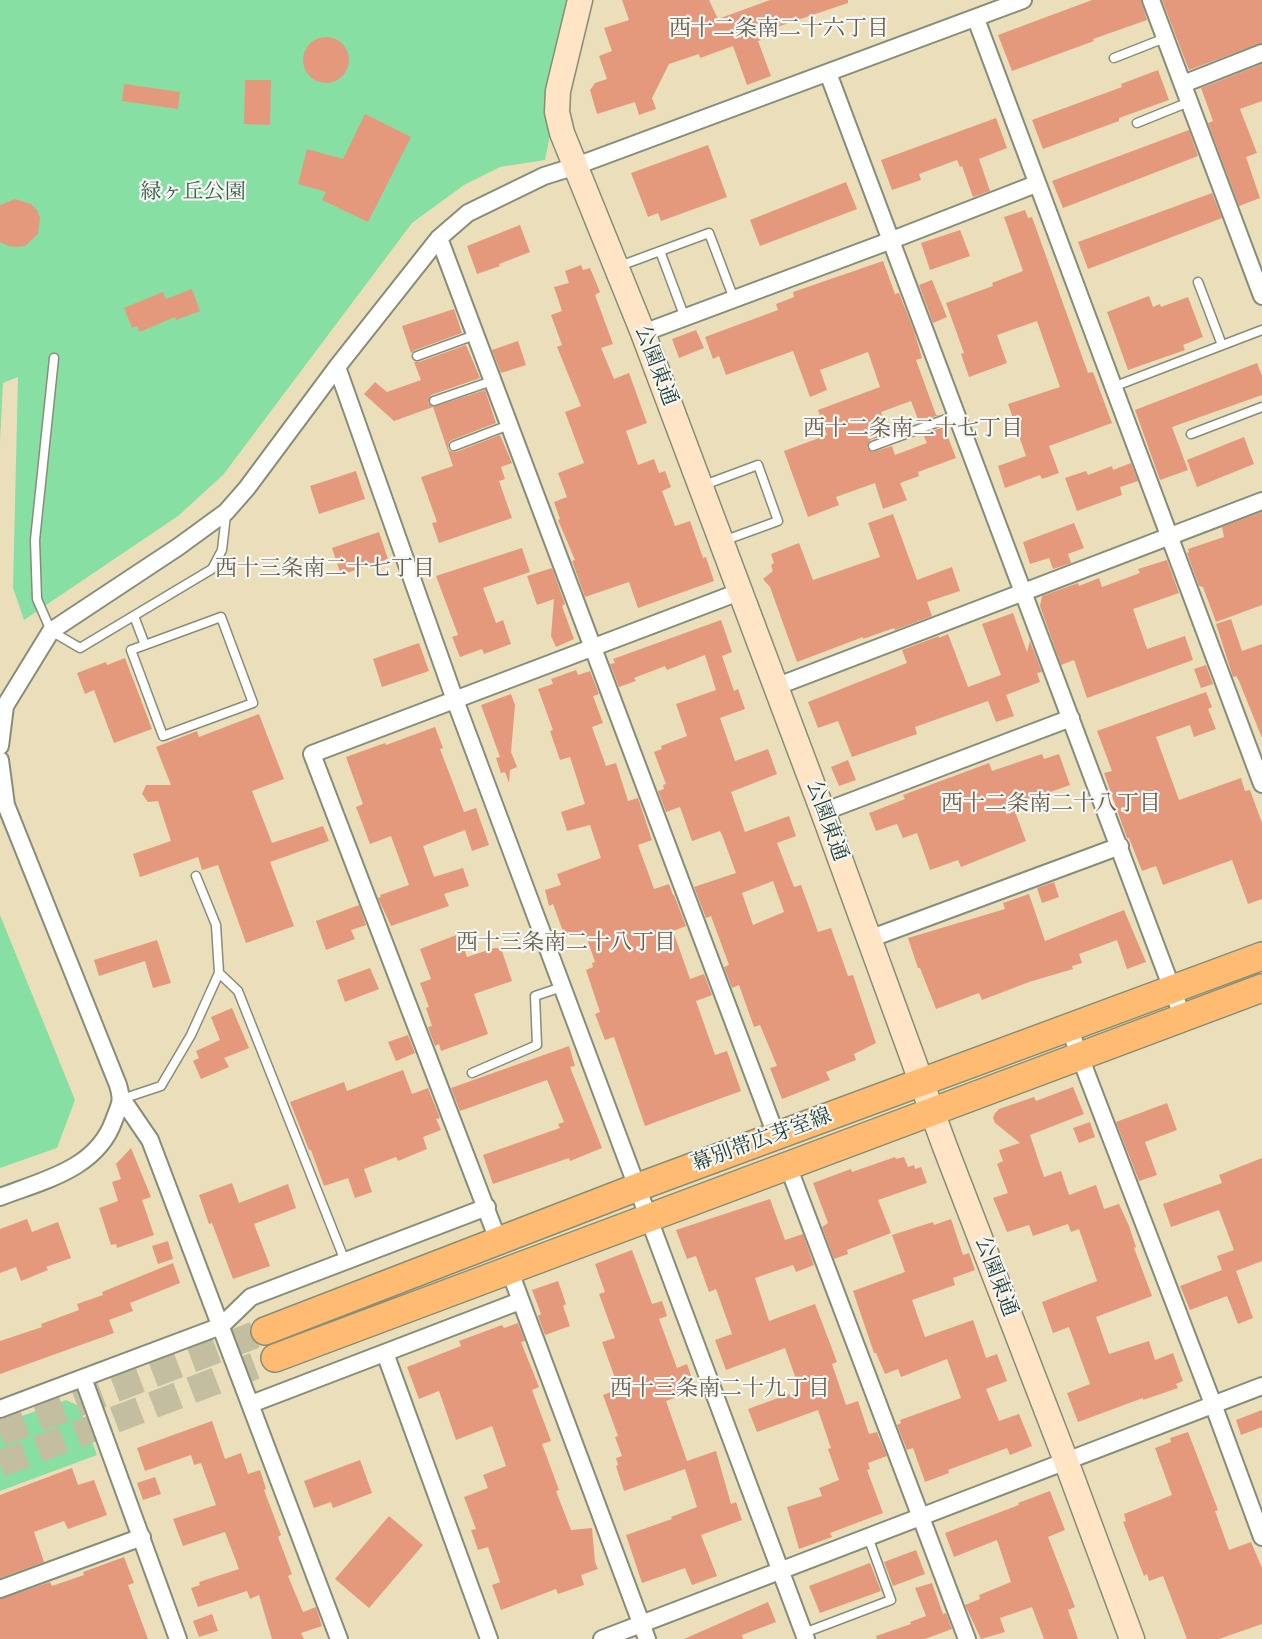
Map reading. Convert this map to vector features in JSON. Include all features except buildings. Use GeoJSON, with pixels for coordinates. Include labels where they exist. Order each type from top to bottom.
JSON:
{"type":"FeatureCollection","features":[{"type":"Feature","properties":{"kind":"main road","name":"幕別帯広芽室線"},"geometry":{"type":"LineString","coordinates":[[265,1331],[776,1135],[1262,956]]}},
{"type":"Feature","properties":{"kind":"main road","name":"幕別帯広芽室線"},"geometry":{"type":"LineString","coordinates":[[275,1358],[1262,988]]}},
{"type":"Feature","properties":{"kind":"street","name":"公園東通"},"geometry":{"type":"LineString","coordinates":[[580,0],[558,91],[557,112],[562,134],[643,333],[1132,1639]]}},
{"type":"Feature","properties":{"kind":"street"},"geometry":{"type":"LineString","coordinates":[[0,746],[5,706],[51,631],[178,547],[226,512],[247,488],[439,238],[468,213],[544,176],[976,19],[1003,4],[1023,0]]}},
{"type":"Feature","properties":{"kind":"street"},"geometry":{"type":"LineString","coordinates":[[1151,0],[1261,288]]}},
{"type":"Feature","properties":{"kind":"street"},"geometry":{"type":"LineString","coordinates":[[976,19],[1262,784]]}},
{"type":"Feature","properties":{"kind":"street"},"geometry":{"type":"LineString","coordinates":[[1183,84],[1262,53]]}},
{"type":"Feature","properties":{"kind":"street"},"geometry":{"type":"LineString","coordinates":[[828,73],[1183,1018]]}},
{"type":"Feature","properties":{"kind":"street"},"geometry":{"type":"LineString","coordinates":[[643,333],[1036,184]]}},
{"type":"Feature","properties":{"kind":"street"},"geometry":{"type":"LineString","coordinates":[[439,238],[776,1135]]}},
{"type":"Feature","properties":{"kind":"street"},"geometry":{"type":"LineString","coordinates":[[337,368],[455,700],[805,1636]]}},
{"type":"Feature","properties":{"kind":"street"},"geometry":{"type":"LineString","coordinates":[[775,687],[1262,501]]}},
{"type":"Feature","properties":{"kind":"street"},"geometry":{"type":"LineString","coordinates":[[498,1240],[312,754],[740,592]]}},
{"type":"Feature","properties":{"kind":"street"},"geometry":{"type":"LineString","coordinates":[[823,812],[1071,718]]}},
{"type":"Feature","properties":{"kind":"street"},"geometry":{"type":"LineString","coordinates":[[0,760],[6,805],[122,1099],[150,1140],[339,1639]]}},
{"type":"Feature","properties":{"kind":"street"},"geometry":{"type":"LineString","coordinates":[[869,939],[1120,846]]}},
{"type":"Feature","properties":{"kind":"street"},"geometry":{"type":"LineString","coordinates":[[1069,1028],[1262,1537]]}},
{"type":"Feature","properties":{"kind":"street"},"geometry":{"type":"LineString","coordinates":[[0,1197],[63,1173],[90,1157],[104,1143],[122,1099]]}},
{"type":"Feature","properties":{"kind":"street"},"geometry":{"type":"LineString","coordinates":[[788,1166],[967,1639]]}},
{"type":"Feature","properties":{"kind":"street"},"geometry":{"type":"LineString","coordinates":[[0,1409],[220,1326],[251,1297],[487,1207]]}},
{"type":"Feature","properties":{"kind":"street"},"geometry":{"type":"LineString","coordinates":[[509,1269],[644,1632]]}},
{"type":"Feature","properties":{"kind":"street"},"geometry":{"type":"LineString","coordinates":[[251,1404],[520,1301]]}},
{"type":"Feature","properties":{"kind":"street"},"geometry":{"type":"LineString","coordinates":[[386,1353],[489,1639]]}},
{"type":"Feature","properties":{"kind":"street"},"geometry":{"type":"LineString","coordinates":[[84,1378],[178,1639]]}},
{"type":"Feature","properties":{"kind":"street"},"geometry":{"type":"LineString","coordinates":[[602,1639],[644,1632],[781,1571],[1262,1386]]}},
{"type":"Feature","properties":{"kind":"street"},"geometry":{"type":"LineString","coordinates":[[0,1589],[142,1537]]}},
{"type":"Feature","properties":{"kind":"lane"},"geometry":{"type":"LineString","coordinates":[[1114,58],[1165,38]]}},
{"type":"Feature","properties":{"kind":"lane"},"geometry":{"type":"LineString","coordinates":[[1137,123],[1189,102]]}},
{"type":"Feature","properties":{"kind":"lane"},"geometry":{"type":"LineString","coordinates":[[617,268],[709,233],[734,299]]}},
{"type":"Feature","properties":{"kind":"lane"},"geometry":{"type":"LineString","coordinates":[[660,251],[685,318]]}},
{"type":"Feature","properties":{"kind":"lane"},"geometry":{"type":"LineString","coordinates":[[1198,282],[1222,345]]}},
{"type":"Feature","properties":{"kind":"lane"},"geometry":{"type":"LineString","coordinates":[[1113,387],[1262,330]]}},
{"type":"Feature","properties":{"kind":"lane"},"geometry":{"type":"LineString","coordinates":[[417,356],[475,335]]}},
{"type":"Feature","properties":{"kind":"lane"},"geometry":{"type":"LineString","coordinates":[[54,358],[35,540],[37,599],[51,631],[80,648],[212,569],[222,550],[226,512]]}},
{"type":"Feature","properties":{"kind":"lane"},"geometry":{"type":"LineString","coordinates":[[434,402],[492,381]]}},
{"type":"Feature","properties":{"kind":"lane"},"geometry":{"type":"LineString","coordinates":[[1191,434],[1262,407]]}},
{"type":"Feature","properties":{"kind":"lane"},"geometry":{"type":"LineString","coordinates":[[873,446],[958,415]]}},
{"type":"Feature","properties":{"kind":"lane"},"geometry":{"type":"LineString","coordinates":[[454,446],[509,425]]}},
{"type":"Feature","properties":{"kind":"lane"},"geometry":{"type":"LineString","coordinates":[[700,486],[758,465],[778,521],[721,542]]}},
{"type":"Feature","properties":{"kind":"lane"},"geometry":{"type":"LineString","coordinates":[[134,616],[145,645]]}},
{"type":"Feature","properties":{"kind":"lane"},"geometry":{"type":"LineString","coordinates":[[221,617],[253,702],[163,736],[131,650],[145,645],[221,617]]}},
{"type":"Feature","properties":{"kind":"lane"},"geometry":{"type":"LineString","coordinates":[[122,1099],[161,1086],[191,1035],[219,973],[216,925],[196,876]]}},
{"type":"Feature","properties":{"kind":"lane"},"geometry":{"type":"LineString","coordinates":[[219,973],[238,991],[345,1261]]}},
{"type":"Feature","properties":{"kind":"lane"},"geometry":{"type":"LineString","coordinates":[[472,1073],[537,1045],[535,996],[562,987]]}},
{"type":"Feature","properties":{"kind":"lane"},"geometry":{"type":"LineString","coordinates":[[805,1636],[891,1600],[868,1537]]}},
{"type":"Feature","properties":{"kind":"green space","name":"緑ヶ丘公園"},"geometry":{"type":"Polygon","coordinates":[[[0,0],[577,0],[545,160],[500,167],[464,185],[412,223],[223,475],[178,516],[24,620],[13,588],[18,377],[3,383],[0,442],[0,0]]]}},
{"type":"Feature","properties":{"kind":"green space"},"geometry":{"type":"Polygon","coordinates":[[[0,915],[75,1100],[57,1148],[0,1168],[0,915]]]}},
{"type":"Feature","properties":{"kind":"green space"},"geometry":{"type":"Polygon","coordinates":[[[66,1400],[79,1406],[97,1455],[0,1491],[0,1424],[66,1400]]]}},
{"type":"Feature","properties":{"kind":"tunnel"},"geometry":{"type":"LineString","coordinates":[[0,1433],[265,1331]]}},
{"type":"Feature","properties":{"kind":"tunnel"},"geometry":{"type":"LineString","coordinates":[[0,1464],[275,1358]]}},
{"type":"Feature","properties":{"kind":"district","name":"西十二条南二十六丁目"},"geometry":{"type":"Point","coordinates":[779,30]}},
{"type":"Feature","properties":{"kind":"district","name":"西十二条南二十七丁目"},"geometry":{"type":"Point","coordinates":[913,430]}},
{"type":"Feature","properties":{"kind":"district","name":"西十三条南二十七丁目"},"geometry":{"type":"Point","coordinates":[325,570]}},
{"type":"Feature","properties":{"kind":"district","name":"西十二条南二十八丁目"},"geometry":{"type":"Point","coordinates":[1051,805]}},
{"type":"Feature","properties":{"kind":"district","name":"西十三条南二十八丁目"},"geometry":{"type":"Point","coordinates":[566,944]}},
{"type":"Feature","properties":{"kind":"district","name":"西十三条南二十九丁目"},"geometry":{"type":"Point","coordinates":[720,1390]}}]}
